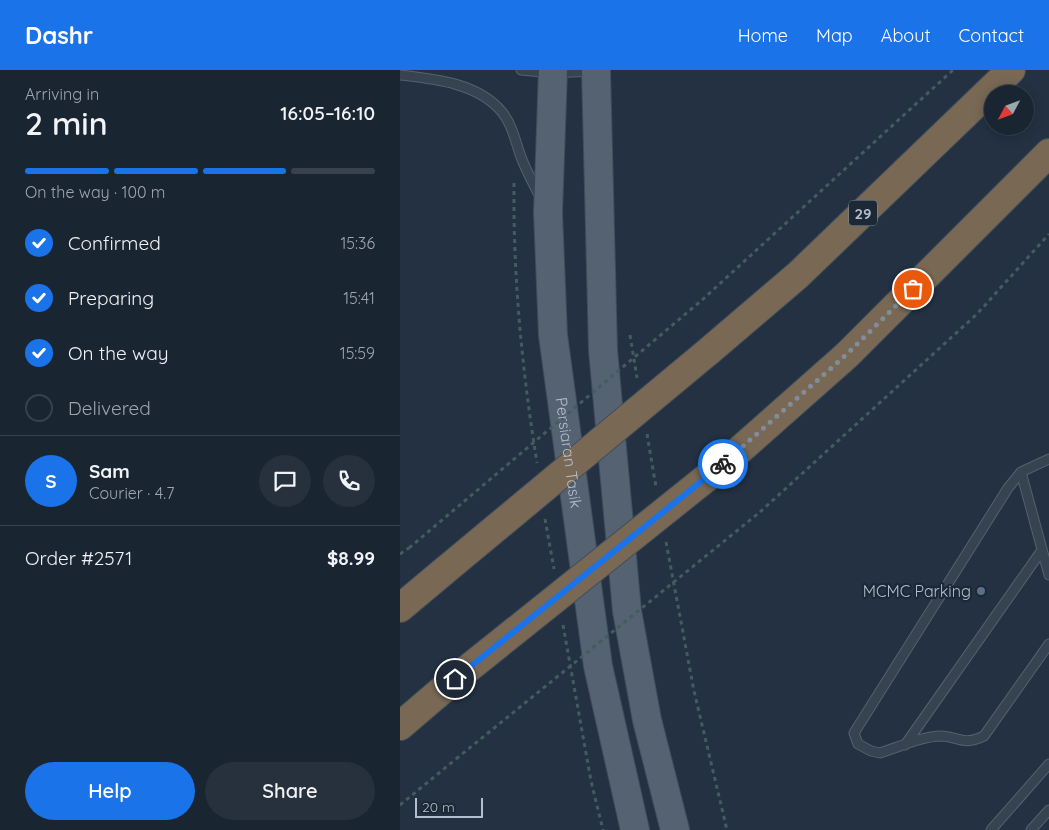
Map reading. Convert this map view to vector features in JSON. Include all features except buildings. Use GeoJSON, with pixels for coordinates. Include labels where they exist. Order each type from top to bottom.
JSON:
{"type":"FeatureCollection","features":[{"type":"Feature","properties":{"kind":"highway","name":"29"},"geometry":{"type":"LineString","coordinates":[[400,608],[710,351],[798,275],[1011,70]]}},
{"type":"Feature","properties":{"kind":"highway"},"geometry":{"type":"LineString","coordinates":[[400,726],[455,679],[725,463],[847,354],[1049,153]]}},
{"type":"Feature","properties":{"kind":"main road"},"geometry":{"type":"LineString","coordinates":[[597,70],[599,245],[603,350],[627,611],[647,720],[675,830]]}},
{"type":"Feature","properties":{"kind":"main road","name":"Persiaran Tasik"},"geometry":{"type":"LineString","coordinates":[[553,71],[548,212],[553,335],[598,666],[635,830]]}},
{"type":"Feature","properties":{"kind":"lane"},"geometry":{"type":"LineString","coordinates":[[400,74],[420,70]]}},
{"type":"Feature","properties":{"kind":"lane"},"geometry":{"type":"LineString","coordinates":[[521,70],[597,70]]}},
{"type":"Feature","properties":{"kind":"lane"},"geometry":{"type":"LineString","coordinates":[[400,74],[449,82],[489,99],[503,113],[511,128],[522,161],[548,212]]}},
{"type":"Feature","properties":{"kind":"lane"},"geometry":{"type":"LineString","coordinates":[[1049,459],[1020,472],[1008,488],[854,733],[858,744],[871,751],[880,753],[942,736],[963,742],[973,741],[984,736],[1049,644]]}},
{"type":"Feature","properties":{"kind":"lane"},"geometry":{"type":"LineString","coordinates":[[1020,472],[1049,575]]}},
{"type":"Feature","properties":{"kind":"lane"},"geometry":{"type":"LineString","coordinates":[[905,745],[1042,550]]}},
{"type":"Feature","properties":{"kind":"lane"},"geometry":{"type":"LineString","coordinates":[[991,830],[1049,764]]}},
{"type":"Feature","properties":{"kind":"lane"},"geometry":{"type":"LineString","coordinates":[[1032,830],[1049,810]]}},
{"type":"Feature","properties":{"kind":"path"},"geometry":{"type":"LineString","coordinates":[[400,554],[702,300],[953,70]]}},
{"type":"Feature","properties":{"kind":"path"},"geometry":{"type":"LineString","coordinates":[[400,806],[760,512],[977,314],[1049,234]]}},
{"type":"Feature","properties":{"kind":"path"},"geometry":{"type":"LineString","coordinates":[[629,333],[638,381]]}},
{"type":"Feature","properties":{"kind":"path"},"geometry":{"type":"LineString","coordinates":[[646,429],[658,497]]}},
{"type":"Feature","properties":{"kind":"path"},"geometry":{"type":"LineString","coordinates":[[665,535],[694,691],[727,830]]}},
{"type":"Feature","properties":{"kind":"way so far"},"geometry":{"type":"LineString","coordinates":[[723,464],[847,354],[913,289]]}},
{"type":"Feature","properties":{"kind":"place","name":"MCMC Parking"},"geometry":{"type":"Point","coordinates":[981,591]}},
{"type":"Feature","properties":{"kind":"route"},"geometry":{"type":"LineString","coordinates":[[455,679],[723,464]]}}]}
